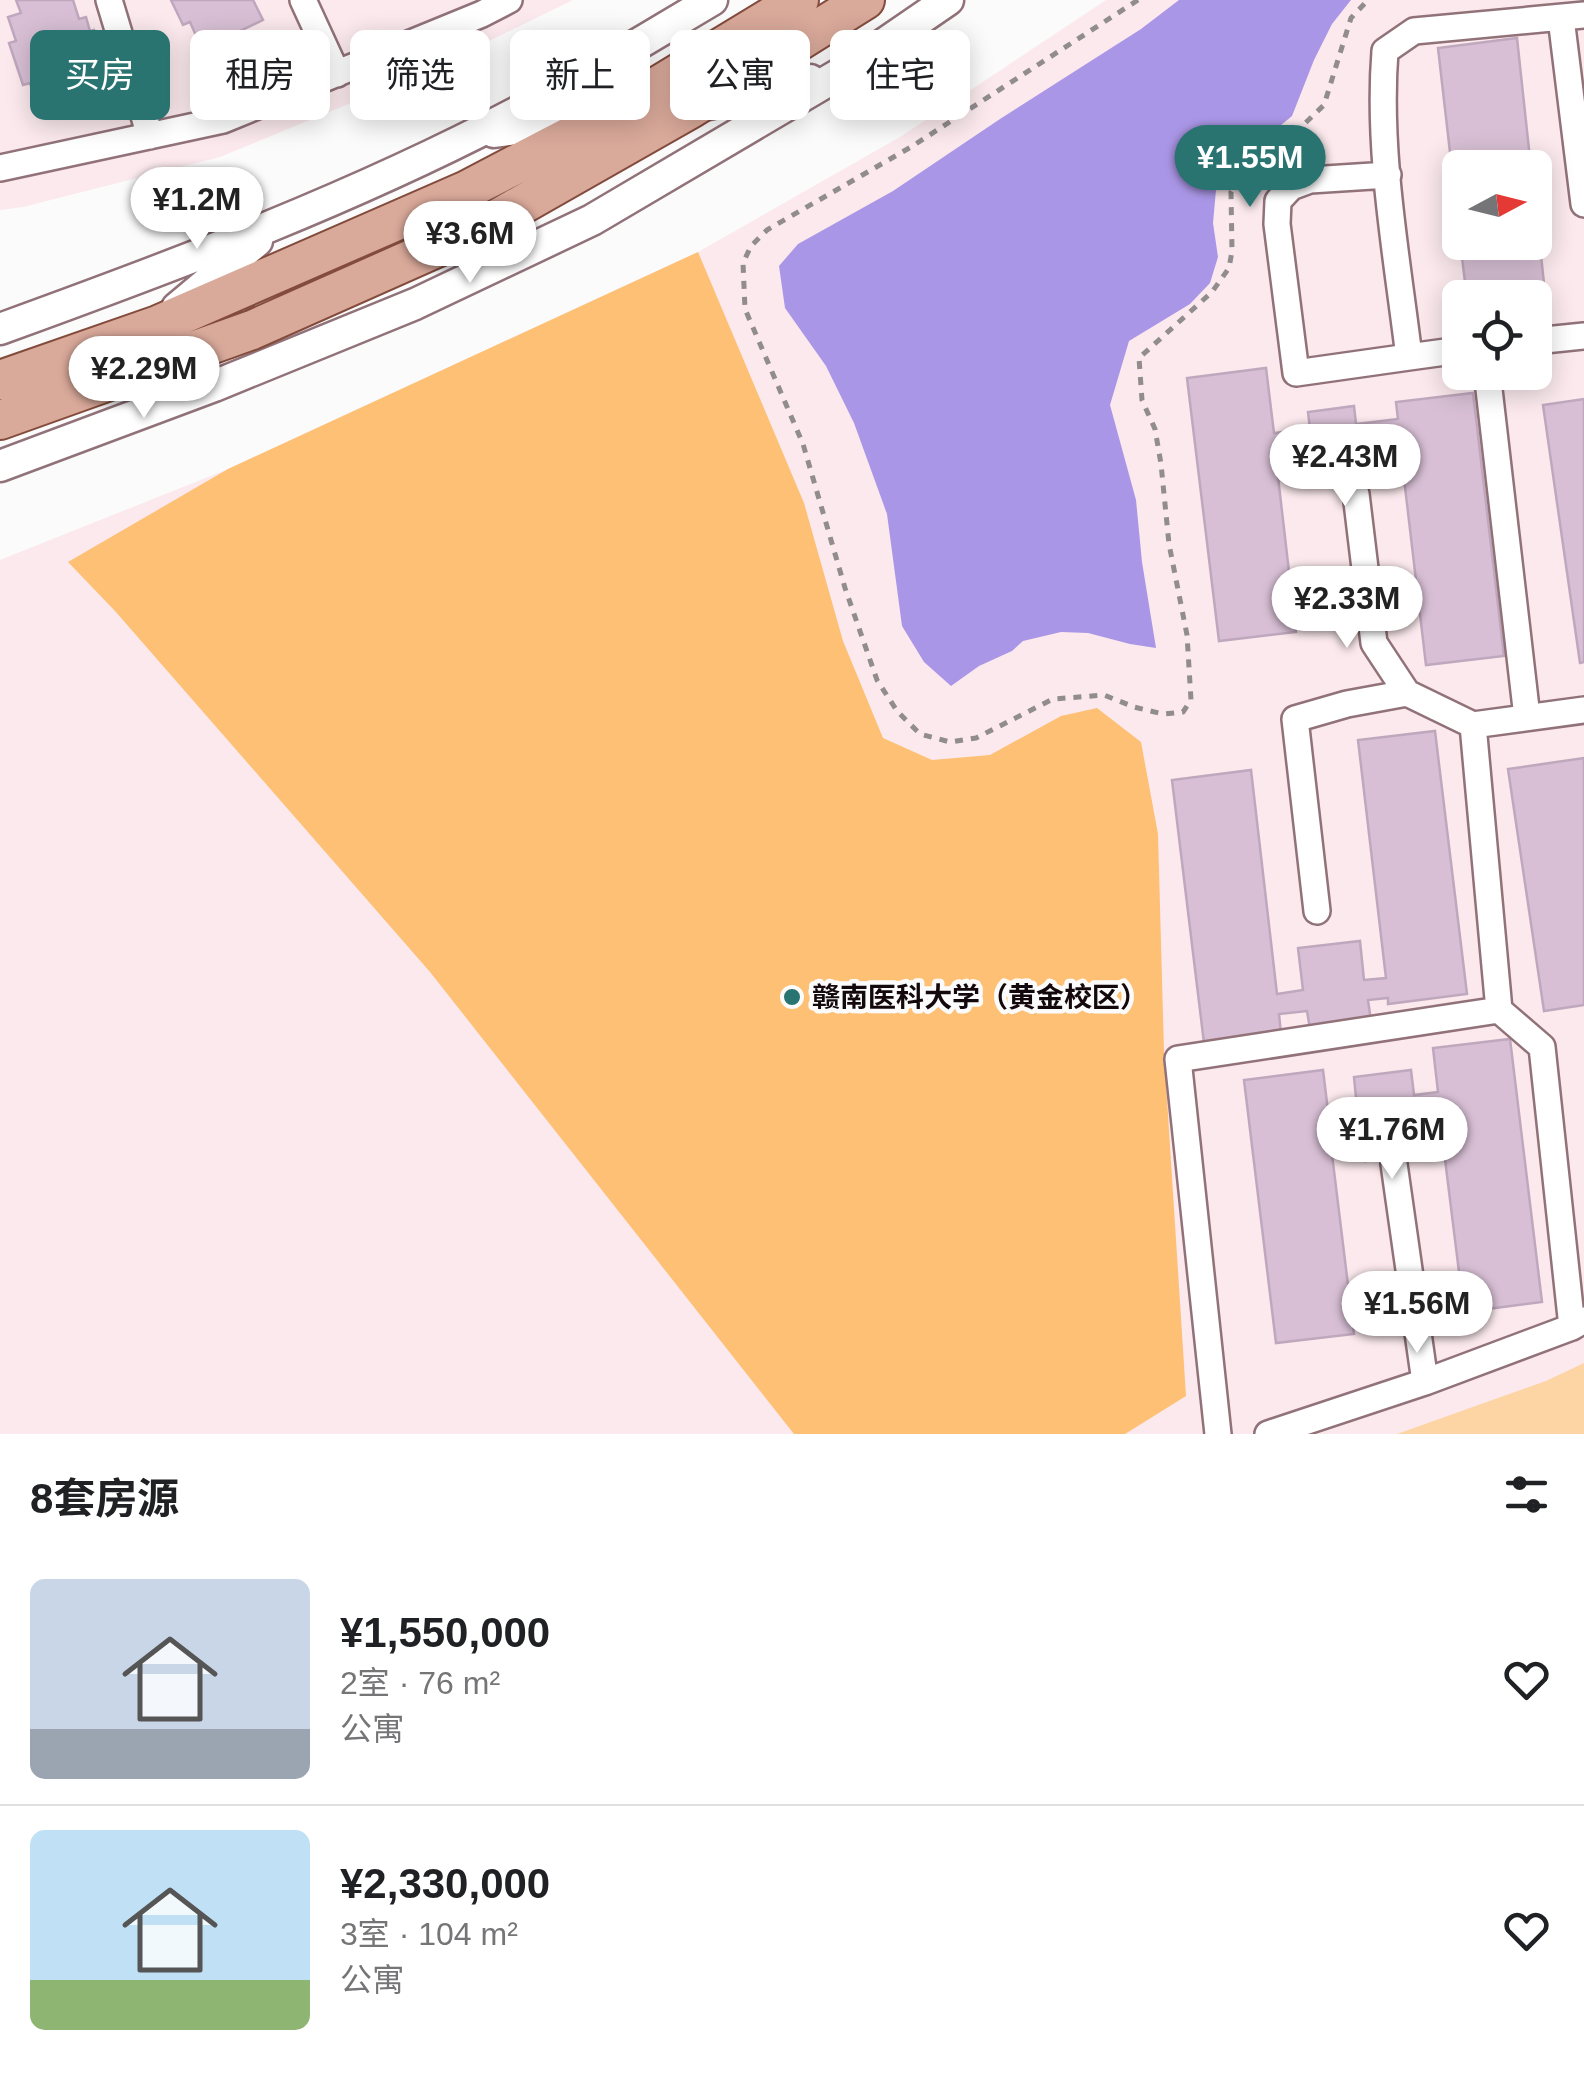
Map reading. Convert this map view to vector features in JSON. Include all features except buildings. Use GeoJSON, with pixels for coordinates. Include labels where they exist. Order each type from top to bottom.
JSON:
{"type":"FeatureCollection","features":[{"type":"Feature","properties":{"kind":"main road"},"geometry":{"type":"LineString","coordinates":[[650,91],[799,0]]}},
{"type":"Feature","properties":{"kind":"main road"},"geometry":{"type":"LineString","coordinates":[[810,34],[865,0]]}},
{"type":"Feature","properties":{"kind":"main road"},"geometry":{"type":"LineString","coordinates":[[0,380],[158,324],[466,191],[601,120]]}},
{"type":"Feature","properties":{"kind":"main road"},"geometry":{"type":"LineString","coordinates":[[0,420],[252,330],[479,229],[671,120]]}},
{"type":"Feature","properties":{"kind":"street"},"geometry":{"type":"LineString","coordinates":[[109,0],[150,136]]}},
{"type":"Feature","properties":{"kind":"street"},"geometry":{"type":"LineString","coordinates":[[302,0],[337,74]]}},
{"type":"Feature","properties":{"kind":"street"},"geometry":{"type":"LineString","coordinates":[[0,168],[222,120],[337,74],[479,7],[509,0]]}},
{"type":"Feature","properties":{"kind":"street"},"geometry":{"type":"LineString","coordinates":[[0,329],[274,226],[470,136],[712,0]]}},
{"type":"Feature","properties":{"kind":"street"},"geometry":{"type":"LineString","coordinates":[[904,30],[948,0]]}},
{"type":"Feature","properties":{"kind":"street"},"geometry":{"type":"LineString","coordinates":[[1409,357],[1388,175],[1384,51],[1414,32],[1572,17],[1584,204]]}},
{"type":"Feature","properties":{"kind":"street"},"geometry":{"type":"LineString","coordinates":[[0,466],[214,386],[415,304],[592,220],[830,80]]}},
{"type":"Feature","properties":{"kind":"street"},"geometry":{"type":"LineString","coordinates":[[470,136],[590,120]]}},
{"type":"Feature","properties":{"kind":"street"},"geometry":{"type":"LineString","coordinates":[[1388,175],[1310,180],[1291,187],[1278,201],[1277,224],[1296,373],[1442,352]]}},
{"type":"Feature","properties":{"kind":"street"},"geometry":{"type":"LineString","coordinates":[[158,324],[274,226]]}},
{"type":"Feature","properties":{"kind":"street"},"geometry":{"type":"LineString","coordinates":[[415,304],[479,229]]}},
{"type":"Feature","properties":{"kind":"street"},"geometry":{"type":"LineString","coordinates":[[1552,339],[1584,336]]}},
{"type":"Feature","properties":{"kind":"street"},"geometry":{"type":"LineString","coordinates":[[71,395],[214,386]]}},
{"type":"Feature","properties":{"kind":"street"},"geometry":{"type":"LineString","coordinates":[[1489,390],[1527,718]]}},
{"type":"Feature","properties":{"kind":"street"},"geometry":{"type":"LineString","coordinates":[[1356,494],[1374,643],[1407,693],[1473,725],[1584,710]]}},
{"type":"Feature","properties":{"kind":"street"},"geometry":{"type":"LineString","coordinates":[[1318,911],[1295,719],[1407,693]]}},
{"type":"Feature","properties":{"kind":"street"},"geometry":{"type":"LineString","coordinates":[[1268,1434],[1425,1382],[1578,1323],[1542,1048],[1500,1010],[1473,725]]}},
{"type":"Feature","properties":{"kind":"street"},"geometry":{"type":"LineString","coordinates":[[1218,1434],[1178,1058],[1500,1010]]}},
{"type":"Feature","properties":{"kind":"street"},"geometry":{"type":"LineString","coordinates":[[1394,1164],[1425,1382]]}},
{"type":"Feature","properties":{"kind":"path"},"geometry":{"type":"LineString","coordinates":[[1138,0],[911,146],[767,230],[751,246],[743,263],[745,309],[803,444],[845,588],[877,680],[897,711],[920,734],[950,742],[976,738],[1053,700],[1104,695],[1163,714],[1183,712],[1191,700],[1187,635],[1169,544],[1161,464],[1154,429],[1142,400],[1139,358],[1212,292],[1229,268],[1231,192],[1245,168],[1267,145],[1298,130],[1324,105],[1351,18],[1368,0]]}},
{"type":"Feature","properties":{"kind":"shaded area"},"geometry":{"type":"Polygon","coordinates":[[[0,0],[573,0],[490,40],[490,30],[350,30],[350,103],[330,112],[330,30],[190,30],[190,120],[310,120],[220,157],[0,210],[0,0]]]}},
{"type":"Feature","properties":{"kind":"shaded area","name":"赣南医科大学（黄金校区）"},"geometry":{"type":"Polygon","coordinates":[[[1106,0],[1584,0],[1584,1434],[0,1434],[0,560],[228,469],[698,252],[926,120],[970,120],[970,90],[1106,0]]]}},
{"type":"Feature","properties":{"kind":"shaded area"},"geometry":{"type":"Polygon","coordinates":[[[1179,0],[1351,0],[1332,24],[1292,116],[1268,136],[1234,149],[1218,168],[1213,223],[1218,257],[1210,283],[1190,304],[1129,341],[1110,405],[1136,500],[1156,648],[1088,633],[1061,632],[1023,641],[951,686],[924,662],[902,626],[887,514],[854,423],[826,366],[785,308],[779,266],[798,244],[893,191],[1141,29],[1179,0]]]}},
{"type":"Feature","properties":{"kind":"shaded area"},"geometry":{"type":"Polygon","coordinates":[[[698,252],[804,503],[843,641],[883,738],[932,760],[990,755],[1061,716],[1097,708],[1141,742],[1158,834],[1164,1052],[1186,1396],[1125,1434],[794,1434],[430,972],[68,562],[228,469],[698,252]]]}},
{"type":"Feature","properties":{"kind":"shaded area"},"geometry":{"type":"Polygon","coordinates":[[[1584,1363],[1584,1434],[1397,1434],[1546,1381],[1584,1363]]]}},
{"type":"Feature","properties":{"kind":"place","name":"赣南医科大学（黄金校区）"},"geometry":{"type":"Point","coordinates":[792,997]}}]}
